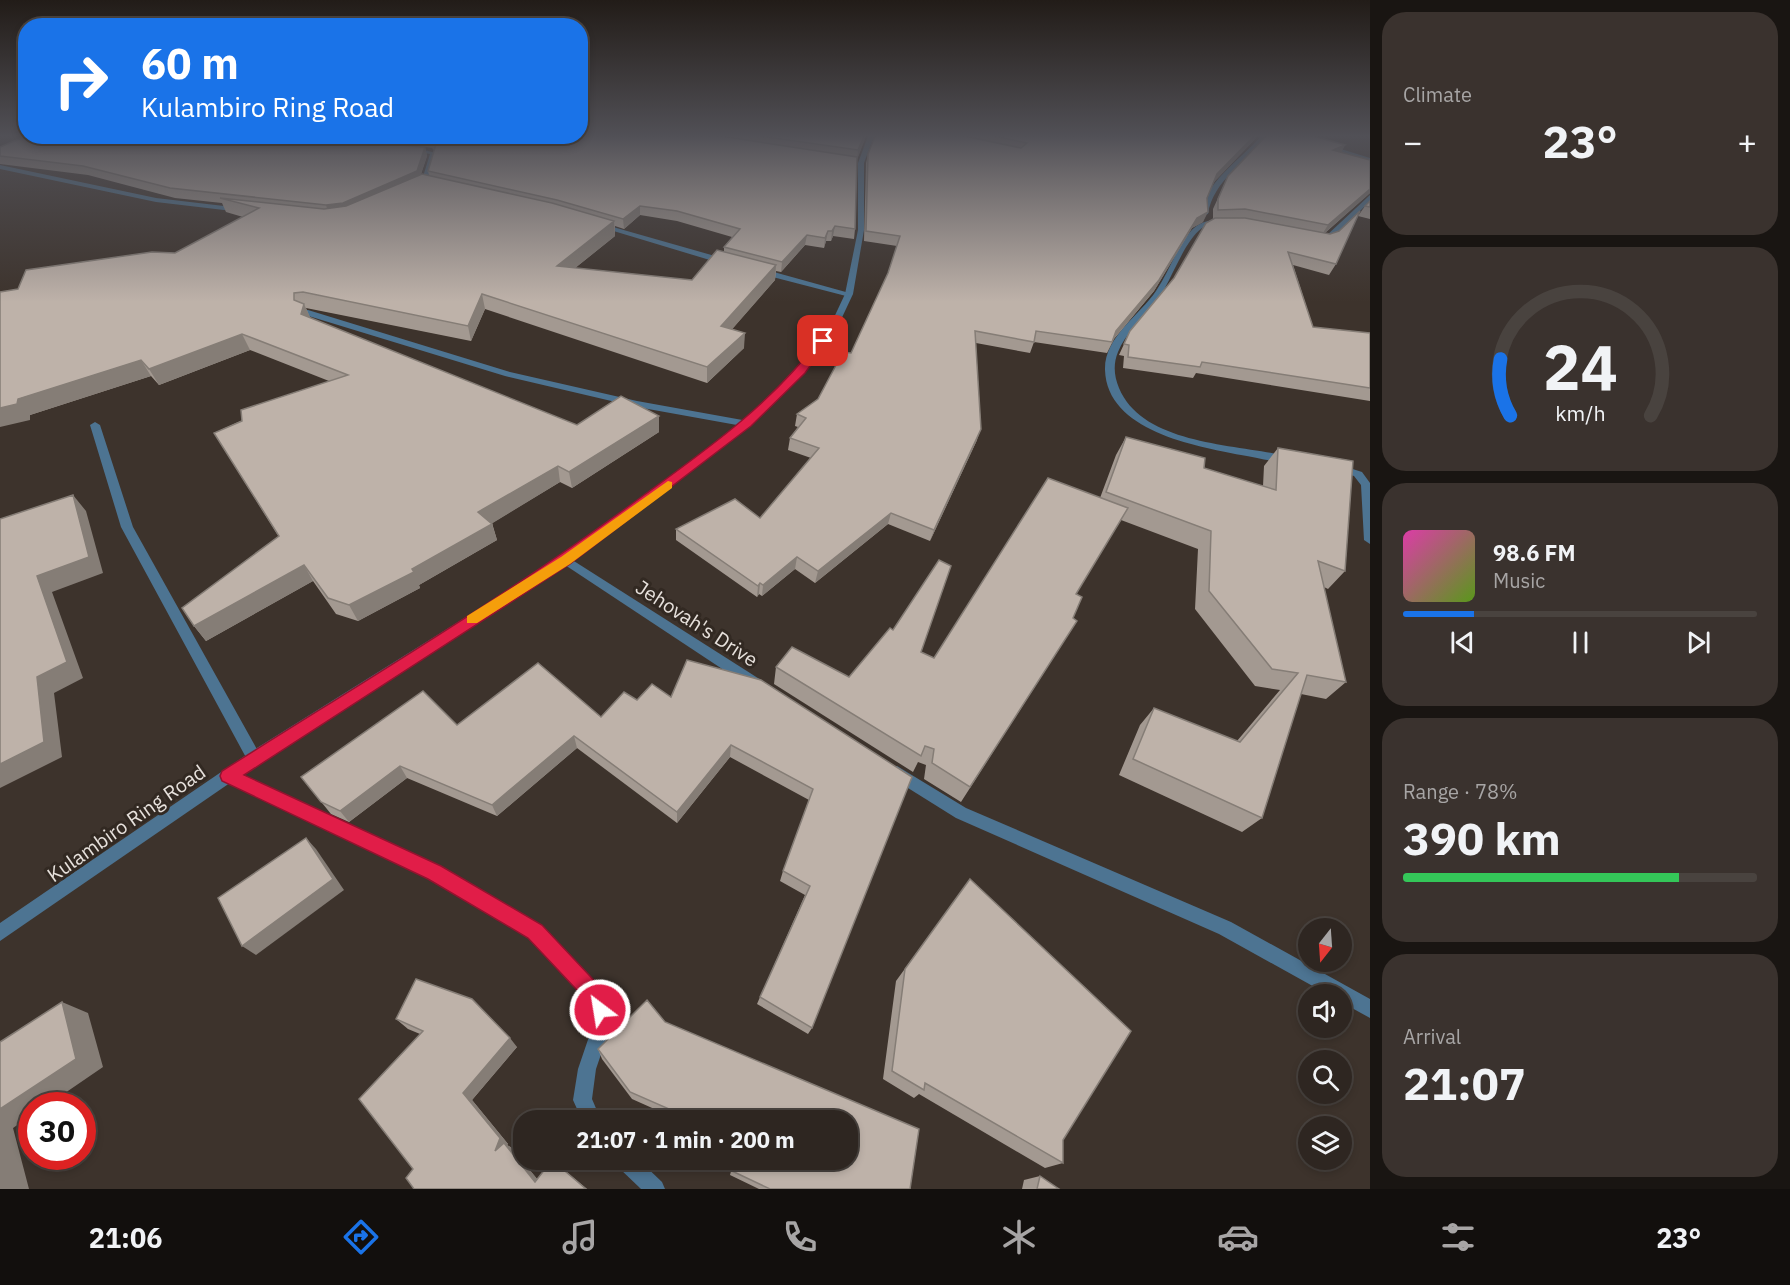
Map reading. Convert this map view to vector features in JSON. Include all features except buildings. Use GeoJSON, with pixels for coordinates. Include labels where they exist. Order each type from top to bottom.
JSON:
{"type":"FeatureCollection","features":[{"type":"Feature","properties":{"kind":"street"},"geometry":{"type":"LineString","coordinates":[[116,191],[156,200],[248,210]]}},
{"type":"Feature","properties":{"kind":"street","name":"Kulambiro Ring Road"},"geometry":{"type":"LineString","coordinates":[[0,933],[254,758],[566,560],[748,424],[801,371],[834,326],[849,294],[861,230],[858,191]]}},
{"type":"Feature","properties":{"kind":"street"},"geometry":{"type":"LineString","coordinates":[[1208,223],[1204,212],[1207,201],[1214,191]]}},
{"type":"Feature","properties":{"kind":"street"},"geometry":{"type":"LineString","coordinates":[[1310,238],[1328,238],[1370,197]]}},
{"type":"Feature","properties":{"kind":"street"},"geometry":{"type":"LineString","coordinates":[[588,222],[738,265]]}},
{"type":"Feature","properties":{"kind":"street"},"geometry":{"type":"LineString","coordinates":[[1227,222],[1208,223],[1196,230],[1161,290],[1114,350],[1110,364],[1113,385],[1126,407],[1144,422],[1159,430],[1245,452],[1302,461]]}},
{"type":"Feature","properties":{"kind":"street"},"geometry":{"type":"LineString","coordinates":[[749,268],[849,294]]}},
{"type":"Feature","properties":{"kind":"street"},"geometry":{"type":"LineString","coordinates":[[305,312],[508,374],[637,404],[748,424]]}},
{"type":"Feature","properties":{"kind":"street"},"geometry":{"type":"LineString","coordinates":[[95,425],[127,527],[254,758]]}},
{"type":"Feature","properties":{"kind":"street"},"geometry":{"type":"LineString","coordinates":[[1325,465],[1358,474],[1366,485],[1370,540]]}},
{"type":"Feature","properties":{"kind":"street","name":"Jehovah's Drive"},"geometry":{"type":"LineString","coordinates":[[566,560],[764,689]]}},
{"type":"Feature","properties":{"kind":"street"},"geometry":{"type":"LineString","coordinates":[[882,764],[961,813],[1225,928],[1370,1009]]}},
{"type":"Feature","properties":{"kind":"street"},"geometry":{"type":"LineString","coordinates":[[228,776],[434,873],[535,932],[597,998],[603,1022],[586,1069],[582,1100],[587,1110]]}},
{"type":"Feature","properties":{"kind":"street"},"geometry":{"type":"LineString","coordinates":[[635,1170],[655,1189]]}},
{"type":"Feature","properties":{"kind":"slow traffic"},"geometry":{"type":"LineString","coordinates":[[472,619],[566,560],[668,485]]}},
{"type":"Feature","properties":{"kind":"route"},"geometry":{"type":"LineString","coordinates":[[600,1010],[597,998],[535,932],[472,892],[228,776],[566,560],[748,424],[801,371],[823,341]]}}]}
